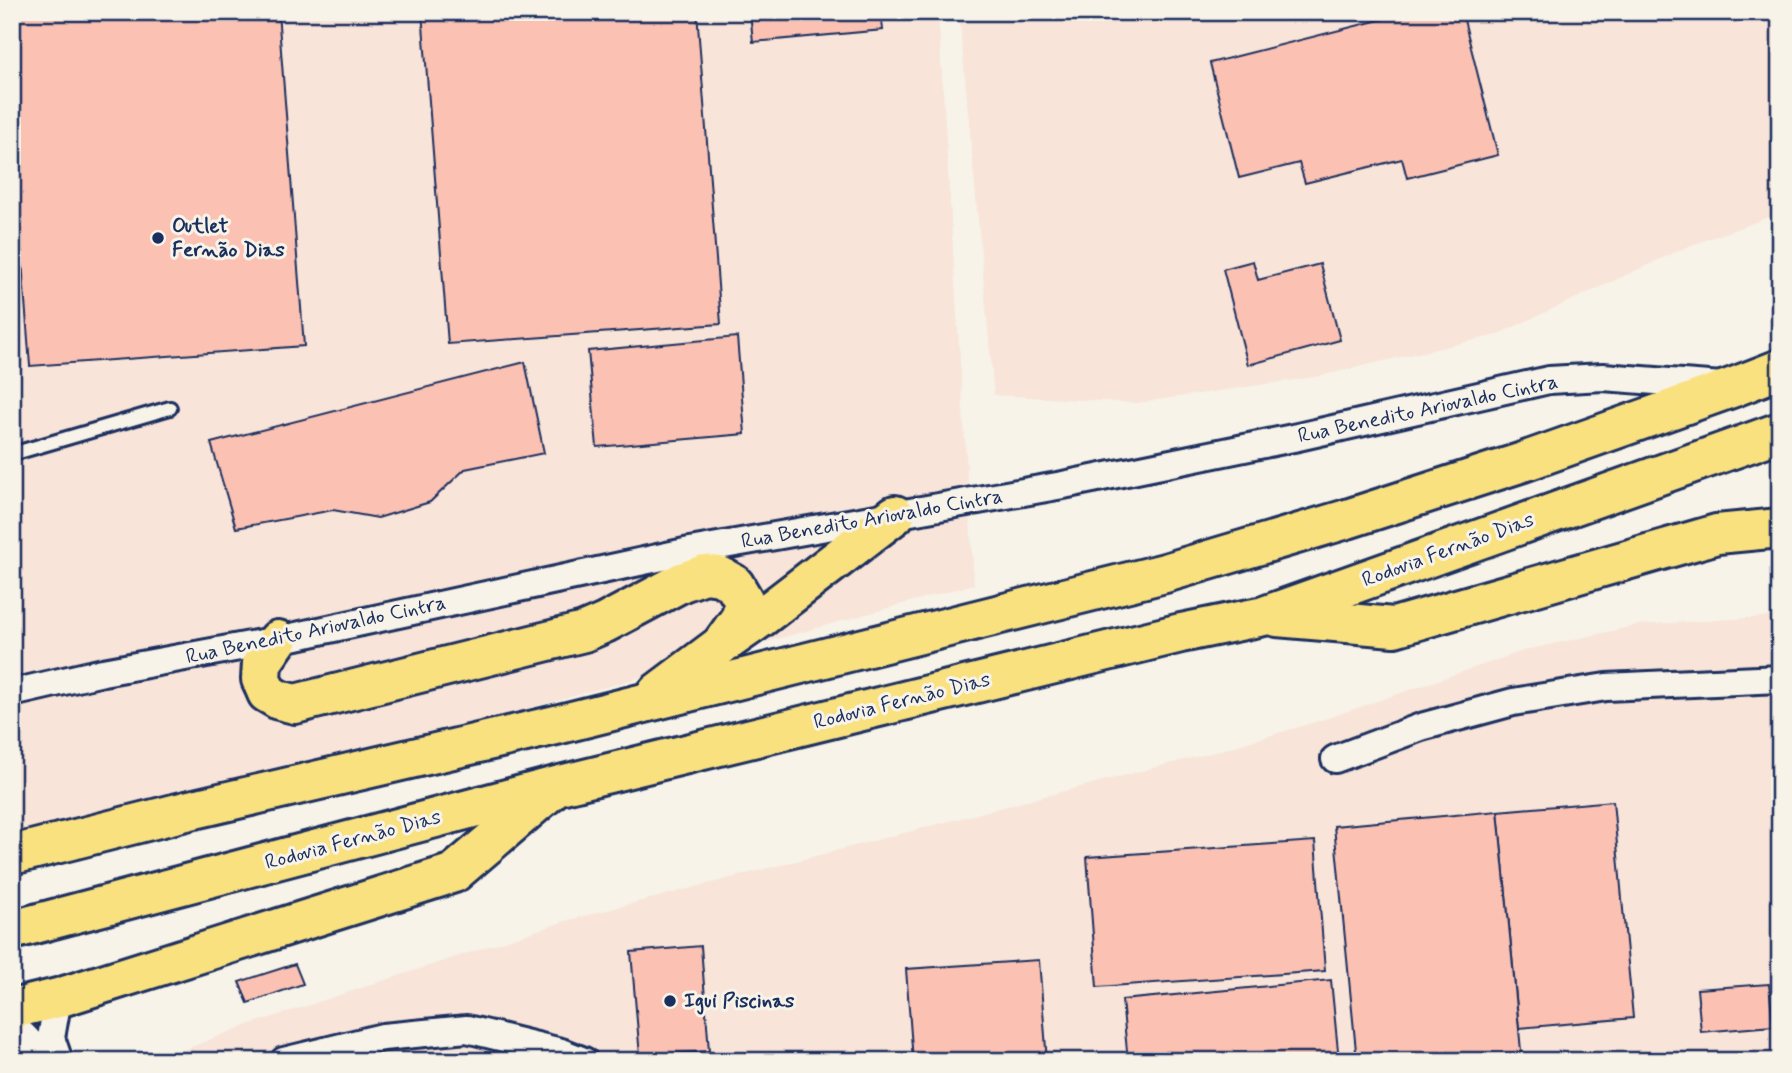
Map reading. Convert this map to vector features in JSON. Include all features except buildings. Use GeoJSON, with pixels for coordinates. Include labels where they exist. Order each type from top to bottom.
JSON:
{"type":"FeatureCollection","features":[{"type":"Feature","properties":{"kind":"highway"},"geometry":{"type":"LineString","coordinates":[[12,855],[190,810],[641,704],[1178,569],[1360,515],[1523,462],[1780,369]]}},
{"type":"Feature","properties":{"kind":"highway","name":"Rodovia Fernão Dias"},"geometry":{"type":"LineString","coordinates":[[12,930],[556,786],[1181,633],[1264,616],[1780,432]]}},
{"type":"Feature","properties":{"kind":"highway"},"geometry":{"type":"LineString","coordinates":[[641,704],[895,515]]}},
{"type":"Feature","properties":{"kind":"highway"},"geometry":{"type":"LineString","coordinates":[[1264,616],[1394,627],[1717,534],[1780,528]]}},
{"type":"Feature","properties":{"kind":"highway"},"geometry":{"type":"LineString","coordinates":[[278,640],[262,663],[261,679],[267,693],[279,700],[295,704],[584,632],[682,582],[705,574],[720,576],[734,584],[744,601],[741,617],[721,645]]}},
{"type":"Feature","properties":{"kind":"highway"},"geometry":{"type":"LineString","coordinates":[[12,1009],[58,998],[454,873],[556,786]]}},
{"type":"Feature","properties":{"kind":"street","name":"Rua Benedito Ariovaldo Cintra"},"geometry":{"type":"LineString","coordinates":[[12,693],[278,640],[690,551],[1063,485],[1298,437],[1549,380],[1603,377],[1734,387]]}},
{"type":"Feature","properties":{"kind":"street"},"geometry":{"type":"LineString","coordinates":[[1335,759],[1420,727],[1513,702],[1606,687],[1780,679]]}},
{"type":"Feature","properties":{"kind":"street"},"geometry":{"type":"LineString","coordinates":[[58,998],[51,1038],[59,1061]]}},
{"type":"Feature","properties":{"kind":"street"},"geometry":{"type":"LineString","coordinates":[[284,1061],[383,1037],[467,1029],[561,1052],[584,1061]]}},
{"type":"Feature","properties":{"kind":"street"},"geometry":{"type":"LineString","coordinates":[[12,1030],[23,1035],[48,1061]]}},
{"type":"Feature","properties":{"kind":"lane"},"geometry":{"type":"LineString","coordinates":[[12,454],[170,408]]}},
{"type":"Feature","properties":{"kind":"shaded area"},"geometry":{"type":"Polygon","coordinates":[[[12,12],[938,12],[974,584],[556,701],[12,841],[12,12]]]}},
{"type":"Feature","properties":{"kind":"shaded area"},"geometry":{"type":"Polygon","coordinates":[[[959,12],[1780,12],[1780,213],[1689,246],[1496,335],[1315,377],[1137,403],[994,395],[959,12]]]}},
{"type":"Feature","properties":{"kind":"shaded area"},"geometry":{"type":"Polygon","coordinates":[[[1780,616],[1780,1061],[166,1061],[171,1055],[242,1027],[569,920],[1215,752],[1325,719],[1526,650],[1639,625],[1780,616]]]}},
{"type":"Feature","properties":{"kind":"place","name":"Outlet Fernão Dias"},"geometry":{"type":"Point","coordinates":[158,238]}},
{"type":"Feature","properties":{"kind":"place","name":"Igui Piscinas"},"geometry":{"type":"Point","coordinates":[670,1001]}}]}
